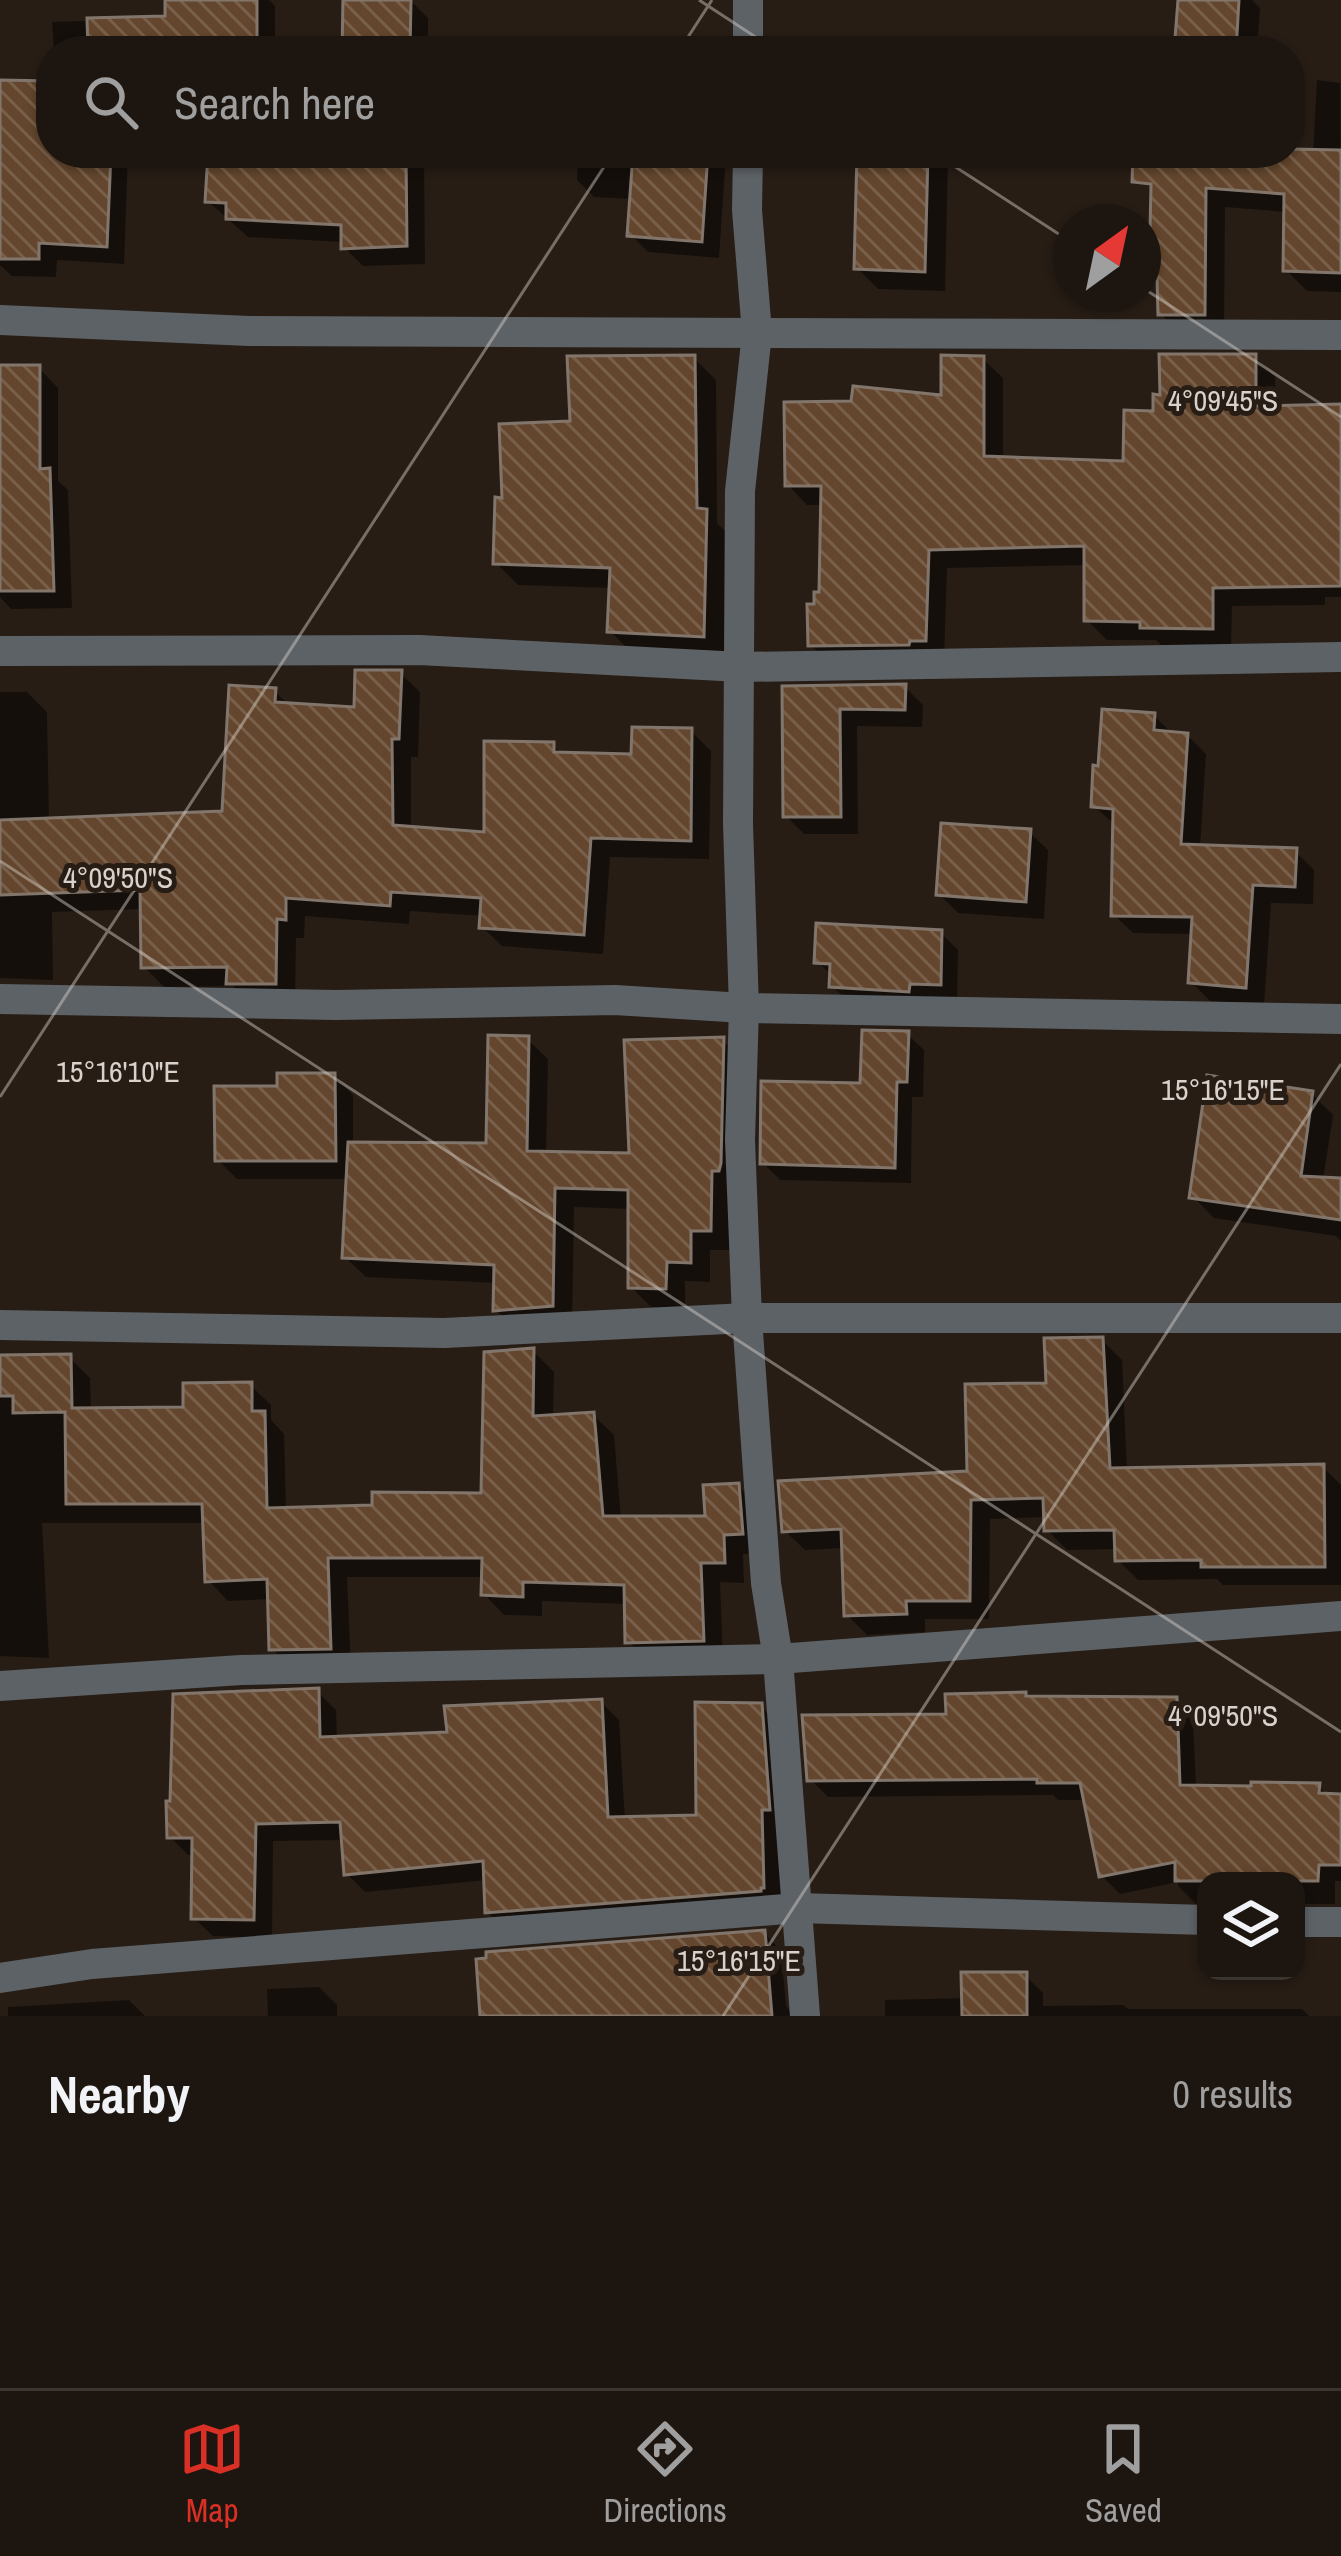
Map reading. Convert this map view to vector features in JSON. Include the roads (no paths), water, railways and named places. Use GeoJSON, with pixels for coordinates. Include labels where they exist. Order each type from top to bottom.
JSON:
{"type":"FeatureCollection","features":[{"type":"Feature","properties":{"kind":"street"},"geometry":{"type":"LineString","coordinates":[[748,0],[748,36]]}},
{"type":"Feature","properties":{"kind":"street"},"geometry":{"type":"LineString","coordinates":[[748,168],[757,333],[740,491],[737,824],[744,1008],[740,1140],[766,1583],[778,1659],[805,2016]]}},
{"type":"Feature","properties":{"kind":"street"},"geometry":{"type":"LineString","coordinates":[[0,320],[249,331],[1341,334]]}},
{"type":"Feature","properties":{"kind":"street"},"geometry":{"type":"LineString","coordinates":[[0,651],[419,650],[741,667],[1341,657]]}},
{"type":"Feature","properties":{"kind":"street"},"geometry":{"type":"LineString","coordinates":[[0,999],[336,1006],[615,1000],[744,1008],[1341,1019]]}},
{"type":"Feature","properties":{"kind":"street"},"geometry":{"type":"LineString","coordinates":[[0,1324],[444,1334],[748,1318],[1341,1318]]}},
{"type":"Feature","properties":{"kind":"street"},"geometry":{"type":"LineString","coordinates":[[0,1687],[241,1670],[778,1659],[1341,1616]]}},
{"type":"Feature","properties":{"kind":"street"},"geometry":{"type":"LineString","coordinates":[[0,1978],[92,1964],[798,1908],[1197,1920]]}},
{"type":"Feature","properties":{"kind":"street"},"geometry":{"type":"LineString","coordinates":[[1305,1922],[1341,1922]]}}]}
